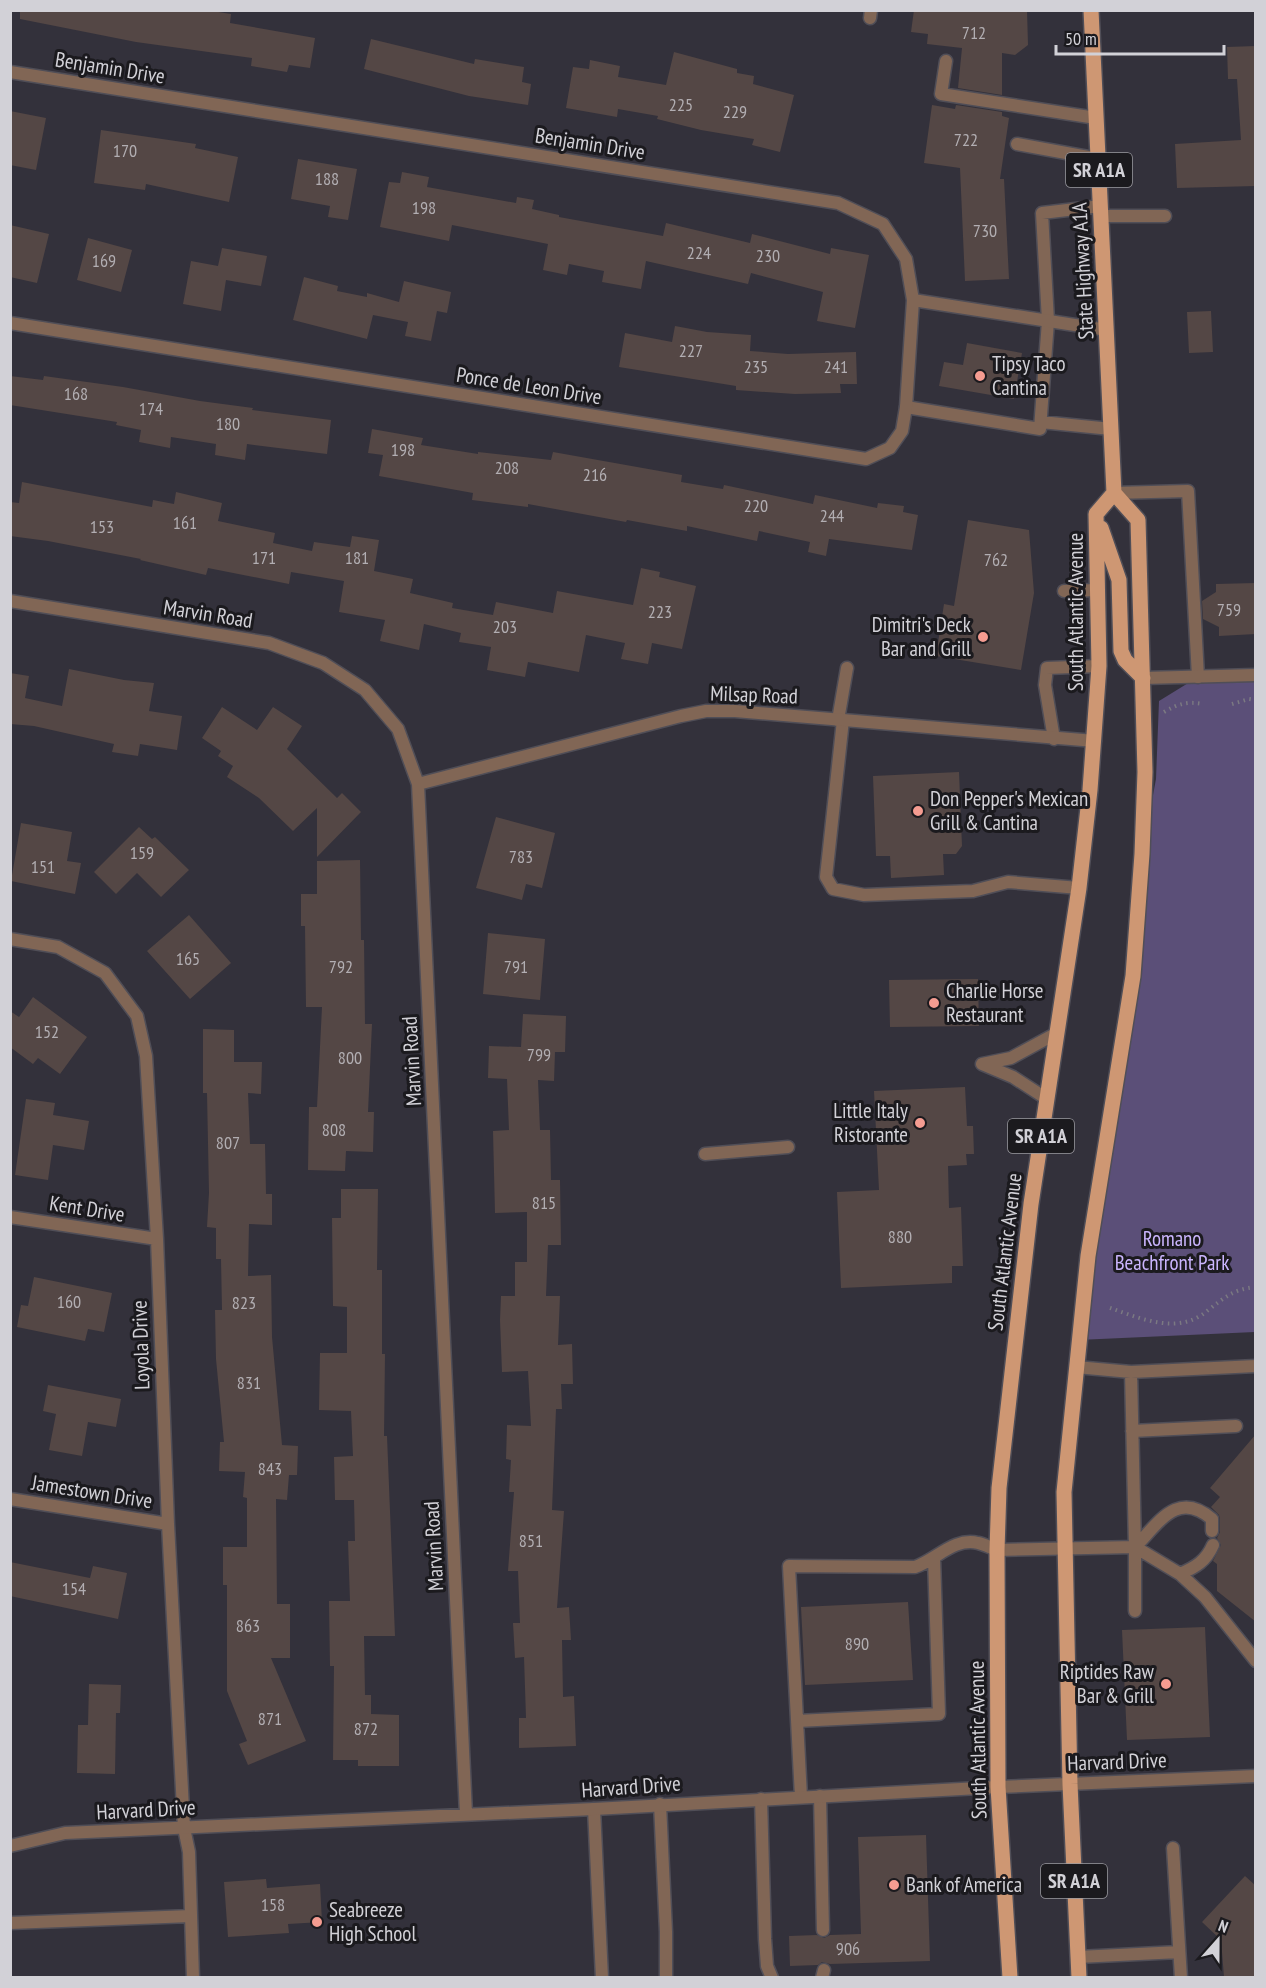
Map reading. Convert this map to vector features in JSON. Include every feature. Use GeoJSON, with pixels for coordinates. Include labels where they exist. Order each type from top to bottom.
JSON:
{"type":"FeatureCollection","features":[{"type":"Feature","properties":{"kind":"main road","name":"State Highway A1A"},"geometry":{"type":"LineString","coordinates":[[1091,10],[1114,493]]}},
{"type":"Feature","properties":{"kind":"main road","name":"South Atlantic Avenue"},"geometry":{"type":"LineString","coordinates":[[1010,1977],[998,1787],[999,1488],[1024,1262],[1079,888],[1095,741],[1099,666],[1096,514],[1114,493]]}},
{"type":"Feature","properties":{"kind":"main road","name":"SR A1A"},"geometry":{"type":"LineString","coordinates":[[1079,1977],[1070,1784],[1064,1492],[1088,1256],[1133,976],[1142,854],[1144,772],[1138,520],[1114,493]]}},
{"type":"Feature","properties":{"kind":"main road"},"geometry":{"type":"LineString","coordinates":[[1096,514],[1119,580],[1121,651],[1125,660],[1143,678]]}},
{"type":"Feature","properties":{"kind":"street"},"geometry":{"type":"LineString","coordinates":[[946,61],[941,94],[1096,118]]}},
{"type":"Feature","properties":{"kind":"street","name":"Benjamin Drive"},"geometry":{"type":"LineString","coordinates":[[10,72],[838,203],[883,224],[906,259],[912,300]]}},
{"type":"Feature","properties":{"kind":"street"},"geometry":{"type":"LineString","coordinates":[[1017,144],[1099,159]]}},
{"type":"Feature","properties":{"kind":"street"},"geometry":{"type":"LineString","coordinates":[[906,407],[1040,429],[1048,321],[1042,213],[1101,211],[1165,216]]}},
{"type":"Feature","properties":{"kind":"street"},"geometry":{"type":"LineString","coordinates":[[912,300],[1107,330]]}},
{"type":"Feature","properties":{"kind":"street","name":"Ponce de Leon Drive"},"geometry":{"type":"LineString","coordinates":[[10,323],[866,459],[890,448],[902,431],[906,407],[912,300]]}},
{"type":"Feature","properties":{"kind":"street"},"geometry":{"type":"LineString","coordinates":[[1041,422],[1112,429]]}},
{"type":"Feature","properties":{"kind":"street"},"geometry":{"type":"LineString","coordinates":[[1114,493],[1188,491],[1198,677]]}},
{"type":"Feature","properties":{"kind":"street"},"geometry":{"type":"LineString","coordinates":[[1064,591],[1098,590]]}},
{"type":"Feature","properties":{"kind":"street","name":"Marvin Road"},"geometry":{"type":"LineString","coordinates":[[10,601],[269,644],[323,663],[365,690],[398,729],[418,784],[466,1814]]}},
{"type":"Feature","properties":{"kind":"street"},"geometry":{"type":"LineString","coordinates":[[1054,739],[1045,685],[1047,668],[1099,666]]}},
{"type":"Feature","properties":{"kind":"street"},"geometry":{"type":"LineString","coordinates":[[848,668],[826,877],[833,889],[864,894],[973,891],[1008,882],[1079,888]]}},
{"type":"Feature","properties":{"kind":"street"},"geometry":{"type":"LineString","coordinates":[[1143,678],[1256,675]]}},
{"type":"Feature","properties":{"kind":"street","name":"Milsap Road"},"geometry":{"type":"LineString","coordinates":[[418,784],[706,711],[735,711],[1095,741]]}},
{"type":"Feature","properties":{"kind":"street","name":"Loyola Drive"},"geometry":{"type":"LineString","coordinates":[[10,939],[58,947],[105,973],[137,1016],[146,1056],[157,1239],[168,1524],[184,1828],[189,1852],[193,1977]]}},
{"type":"Feature","properties":{"kind":"street"},"geometry":{"type":"LineString","coordinates":[[1047,1099],[1013,1077],[982,1064],[1011,1058],[1057,1033]]}},
{"type":"Feature","properties":{"kind":"street"},"geometry":{"type":"LineString","coordinates":[[705,1154],[788,1147]]}},
{"type":"Feature","properties":{"kind":"street","name":"Kent Drive"},"geometry":{"type":"LineString","coordinates":[[10,1217],[157,1239]]}},
{"type":"Feature","properties":{"kind":"street"},"geometry":{"type":"LineString","coordinates":[[1076,1367],[1131,1372],[1256,1366]]}},
{"type":"Feature","properties":{"kind":"street"},"geometry":{"type":"LineString","coordinates":[[1131,1372],[1135,1611]]}},
{"type":"Feature","properties":{"kind":"street"},"geometry":{"type":"LineString","coordinates":[[1132,1431],[1236,1426]]}},
{"type":"Feature","properties":{"kind":"street","name":"Jamestown Drive"},"geometry":{"type":"LineString","coordinates":[[10,1499],[168,1524]]}},
{"type":"Feature","properties":{"kind":"street"},"geometry":{"type":"LineString","coordinates":[[1135,1547],[1168,1512],[1188,1507],[1204,1512],[1212,1518],[1212,1531]]}},
{"type":"Feature","properties":{"kind":"street"},"geometry":{"type":"LineString","coordinates":[[801,1797],[789,1566],[915,1567],[926,1564],[956,1545],[976,1542],[997,1550],[1135,1547],[1180,1574],[1205,1597],[1256,1661]]}},
{"type":"Feature","properties":{"kind":"street"},"geometry":{"type":"LineString","coordinates":[[1180,1574],[1208,1557],[1213,1545]]}},
{"type":"Feature","properties":{"kind":"street"},"geometry":{"type":"LineString","coordinates":[[797,1721],[939,1714],[934,1557]]}},
{"type":"Feature","properties":{"kind":"street","name":"Harvard Drive"},"geometry":{"type":"LineString","coordinates":[[10,1846],[65,1833],[1256,1776]]}},
{"type":"Feature","properties":{"kind":"street"},"geometry":{"type":"LineString","coordinates":[[820,1796],[823,1930]]}},
{"type":"Feature","properties":{"kind":"street"},"geometry":{"type":"LineString","coordinates":[[761,1799],[767,1966],[772,1977]]}},
{"type":"Feature","properties":{"kind":"street"},"geometry":{"type":"LineString","coordinates":[[660,1804],[666,1977]]}},
{"type":"Feature","properties":{"kind":"street"},"geometry":{"type":"LineString","coordinates":[[594,1809],[602,1977]]}},
{"type":"Feature","properties":{"kind":"street"},"geometry":{"type":"LineString","coordinates":[[1173,1848],[1181,1977]]}},
{"type":"Feature","properties":{"kind":"street"},"geometry":{"type":"LineString","coordinates":[[10,1923],[191,1916]]}},
{"type":"Feature","properties":{"kind":"street"},"geometry":{"type":"LineString","coordinates":[[1078,1957],[1179,1952]]}},
{"type":"Feature","properties":{"kind":"path"},"geometry":{"type":"LineString","coordinates":[[1232,704],[1249,699],[1256,700]]}},
{"type":"Feature","properties":{"kind":"path"},"geometry":{"type":"LineString","coordinates":[[1164,712],[1181,703],[1203,704]]}},
{"type":"Feature","properties":{"kind":"path"},"geometry":{"type":"LineString","coordinates":[[1110,1308],[1149,1322],[1189,1323],[1240,1288],[1256,1287]]}},
{"type":"Feature","properties":{"kind":"green space","name":"Romano Beachfront Park"},"geometry":{"type":"Polygon","coordinates":[[[1255,675],[1255,1332],[1078,1340],[1142,854],[1156,779],[1159,701],[1198,677],[1255,675]]]}},
{"type":"Feature","properties":{"kind":"building"},"geometry":{"type":"Polygon","coordinates":[[[20,10],[206,10],[231,14],[230,23],[315,38],[310,68],[289,65],[287,72],[251,66],[252,58],[136,42],[20,19],[20,10]]]}},
{"type":"Feature","properties":{"kind":"building"},"geometry":{"type":"Polygon","coordinates":[[[914,10],[1027,10],[1028,45],[1015,55],[1002,53],[1002,95],[958,88],[962,48],[927,44],[928,34],[911,32],[914,10]]]}},
{"type":"Feature","properties":{"kind":"building"},"geometry":{"type":"Polygon","coordinates":[[[371,39],[474,64],[475,59],[524,67],[522,82],[531,84],[528,105],[469,96],[364,69],[371,39]]]}},
{"type":"Feature","properties":{"kind":"building"},"geometry":{"type":"Polygon","coordinates":[[[1256,46],[1256,186],[1177,188],[1175,144],[1241,140],[1237,79],[1228,79],[1227,47],[1256,46]]]}},
{"type":"Feature","properties":{"kind":"building"},"geometry":{"type":"Polygon","coordinates":[[[674,52],[737,69],[737,73],[754,76],[753,84],[794,95],[780,152],[752,145],[754,139],[701,130],[657,119],[658,116],[618,109],[617,117],[566,108],[573,67],[589,69],[590,60],[620,66],[618,77],[666,85],[674,52]]]}},
{"type":"Feature","properties":{"kind":"building"},"geometry":{"type":"Polygon","coordinates":[[[932,105],[955,109],[956,105],[1002,112],[1002,116],[1009,118],[1000,179],[1004,179],[1009,279],[965,281],[960,168],[924,163],[932,105]]]}},
{"type":"Feature","properties":{"kind":"building"},"geometry":{"type":"Polygon","coordinates":[[[10,111],[46,118],[36,170],[10,165],[10,111]]]}},
{"type":"Feature","properties":{"kind":"building"},"geometry":{"type":"Polygon","coordinates":[[[101,130],[196,144],[195,148],[238,157],[229,202],[146,184],[145,190],[94,183],[101,130]]]}},
{"type":"Feature","properties":{"kind":"building"},"geometry":{"type":"Polygon","coordinates":[[[298,159],[357,169],[348,220],[328,217],[330,206],[291,199],[298,159]]]}},
{"type":"Feature","properties":{"kind":"building"},"geometry":{"type":"Polygon","coordinates":[[[402,172],[429,177],[427,187],[516,203],[517,197],[534,200],[532,209],[559,215],[559,217],[663,236],[666,223],[750,243],[752,234],[830,254],[831,248],[869,255],[855,328],[817,321],[823,292],[751,273],[748,284],[646,261],[641,289],[602,282],[604,271],[569,264],[567,275],[543,270],[548,244],[452,225],[449,241],[380,227],[389,182],[400,183],[402,172]]]}},
{"type":"Feature","properties":{"kind":"building"},"geometry":{"type":"Polygon","coordinates":[[[10,225],[49,234],[37,283],[10,277],[10,225]]]}},
{"type":"Feature","properties":{"kind":"building"},"geometry":{"type":"Polygon","coordinates":[[[88,238],[132,250],[121,292],[77,280],[88,238]]]}},
{"type":"Feature","properties":{"kind":"building"},"geometry":{"type":"Polygon","coordinates":[[[222,248],[267,256],[261,286],[226,280],[221,311],[183,304],[191,261],[218,266],[222,248]]]}},
{"type":"Feature","properties":{"kind":"building"},"geometry":{"type":"Polygon","coordinates":[[[304,277],[338,286],[337,291],[367,297],[367,293],[399,302],[404,281],[451,292],[447,313],[437,311],[431,341],[405,336],[408,322],[373,315],[367,339],[293,320],[304,277]]]}},
{"type":"Feature","properties":{"kind":"building"},"geometry":{"type":"Polygon","coordinates":[[[1211,311],[1213,352],[1189,353],[1187,312],[1211,311]]]}},
{"type":"Feature","properties":{"kind":"building"},"geometry":{"type":"Polygon","coordinates":[[[675,326],[707,332],[751,335],[750,351],[788,354],[856,352],[857,384],[840,384],[841,393],[795,394],[736,390],[736,386],[619,367],[625,333],[672,342],[675,326]]]}},
{"type":"Feature","properties":{"kind":"building","name":"Tipsy Taco Cantina"},"geometry":{"type":"Polygon","coordinates":[[[967,343],[1022,353],[1014,399],[939,386],[944,362],[963,365],[967,343]]]}},
{"type":"Feature","properties":{"kind":"building"},"geometry":{"type":"Polygon","coordinates":[[[10,376],[43,380],[44,376],[253,408],[252,410],[331,420],[327,454],[247,444],[245,460],[215,455],[216,444],[171,437],[170,448],[139,442],[141,430],[116,425],[117,422],[10,405],[10,376]]]}},
{"type":"Feature","properties":{"kind":"building"},"geometry":{"type":"Polygon","coordinates":[[[372,429],[423,438],[421,445],[478,454],[478,452],[551,460],[553,452],[682,475],[681,482],[723,489],[724,485],[813,504],[815,495],[877,508],[878,503],[904,506],[903,512],[918,515],[912,550],[829,539],[826,556],[808,552],[810,542],[759,531],[757,541],[687,526],[687,531],[528,504],[528,507],[472,500],[473,493],[379,476],[383,455],[368,453],[372,429]]]}},
{"type":"Feature","properties":{"kind":"building"},"geometry":{"type":"Polygon","coordinates":[[[22,482],[152,507],[153,500],[174,504],[176,492],[222,503],[218,521],[275,533],[273,543],[312,551],[314,542],[350,547],[352,536],[379,540],[374,571],[413,579],[410,593],[453,603],[452,608],[493,615],[496,602],[553,613],[557,591],[633,605],[641,568],[660,572],[659,577],[696,586],[682,649],[652,643],[648,664],[621,659],[625,643],[586,635],[579,672],[528,662],[525,677],[487,670],[491,647],[459,642],[461,633],[424,624],[419,650],[380,641],[385,620],[339,612],[344,581],[291,572],[289,584],[208,568],[206,575],[141,559],[10,536],[10,502],[19,503],[22,482]]]}},
{"type":"Feature","properties":{"kind":"building"},"geometry":{"type":"Polygon","coordinates":[[[968,520],[1029,530],[1034,593],[1021,670],[936,656],[944,604],[954,606],[968,520]]]}},
{"type":"Feature","properties":{"kind":"building"},"geometry":{"type":"Polygon","coordinates":[[[1256,583],[1256,634],[1219,636],[1219,627],[1203,619],[1202,601],[1216,592],[1216,584],[1256,583]]]}},
{"type":"Feature","properties":{"kind":"building"},"geometry":{"type":"Polygon","coordinates":[[[69,669],[124,680],[154,683],[149,711],[182,716],[177,750],[140,744],[138,756],[112,752],[114,744],[34,726],[10,724],[10,673],[29,676],[25,698],[62,706],[69,669]]]}},
{"type":"Feature","properties":{"kind":"building"},"geometry":{"type":"Polygon","coordinates":[[[222,707],[257,730],[273,707],[302,726],[287,749],[337,798],[342,793],[361,812],[317,857],[317,808],[293,831],[259,798],[227,777],[233,766],[218,756],[221,751],[202,738],[222,707]]]}},
{"type":"Feature","properties":{"kind":"building","name":"Don Pepper's Mexican Grill & Cantina"},"geometry":{"type":"Polygon","coordinates":[[[959,772],[962,846],[956,854],[943,854],[944,875],[891,878],[890,856],[876,856],[873,776],[959,772]]]}},
{"type":"Feature","properties":{"kind":"building"},"geometry":{"type":"Polygon","coordinates":[[[496,817],[555,833],[542,888],[526,884],[522,900],[476,888],[496,817]]]}},
{"type":"Feature","properties":{"kind":"building"},"geometry":{"type":"Polygon","coordinates":[[[21,823],[72,832],[67,861],[81,863],[75,894],[11,881],[21,823]]]}},
{"type":"Feature","properties":{"kind":"building"},"geometry":{"type":"Polygon","coordinates":[[[139,827],[152,839],[155,837],[189,870],[161,897],[137,873],[116,894],[94,872],[139,827]]]}},
{"type":"Feature","properties":{"kind":"building"},"geometry":{"type":"Polygon","coordinates":[[[360,860],[365,1024],[372,1024],[368,1112],[374,1112],[373,1152],[346,1151],[345,1171],[308,1170],[309,1107],[317,1107],[322,1007],[306,1007],[305,926],[301,926],[301,894],[317,894],[317,861],[360,860]]]}},
{"type":"Feature","properties":{"kind":"building"},"geometry":{"type":"Polygon","coordinates":[[[189,915],[231,963],[190,999],[147,951],[189,915]]]}},
{"type":"Feature","properties":{"kind":"building"},"geometry":{"type":"Polygon","coordinates":[[[488,933],[545,939],[540,1000],[483,994],[488,933]]]}},
{"type":"Feature","properties":{"kind":"building","name":"Charlie Horse Restaurant"},"geometry":{"type":"Polygon","coordinates":[[[978,979],[979,1026],[890,1027],[889,980],[978,979]]]}},
{"type":"Feature","properties":{"kind":"building"},"geometry":{"type":"Polygon","coordinates":[[[33,997],[87,1037],[60,1074],[38,1058],[33,1064],[10,1047],[10,1011],[19,1017],[33,997]]]}},
{"type":"Feature","properties":{"kind":"building"},"geometry":{"type":"Polygon","coordinates":[[[523,1014],[566,1016],[565,1052],[555,1052],[554,1081],[538,1080],[540,1130],[550,1130],[551,1180],[560,1180],[561,1245],[548,1245],[546,1296],[560,1296],[558,1345],[572,1344],[573,1384],[561,1384],[562,1409],[556,1409],[552,1510],[564,1511],[557,1608],[569,1607],[571,1640],[562,1640],[563,1697],[574,1696],[576,1746],[519,1748],[519,1718],[526,1718],[524,1657],[515,1658],[513,1623],[520,1623],[518,1571],[508,1571],[514,1492],[509,1492],[511,1460],[506,1459],[507,1425],[531,1426],[528,1371],[502,1372],[500,1320],[501,1296],[515,1296],[515,1262],[527,1262],[527,1212],[495,1213],[493,1131],[509,1130],[507,1079],[488,1078],[489,1046],[521,1047],[523,1014]]]}},
{"type":"Feature","properties":{"kind":"building"},"geometry":{"type":"Polygon","coordinates":[[[203,1029],[234,1030],[234,1062],[262,1062],[261,1094],[248,1093],[250,1144],[265,1144],[266,1194],[272,1194],[272,1225],[249,1224],[248,1276],[271,1275],[272,1337],[282,1445],[298,1446],[297,1475],[289,1475],[287,1500],[276,1499],[277,1604],[290,1604],[290,1658],[271,1658],[306,1741],[248,1765],[239,1744],[247,1741],[227,1691],[227,1585],[223,1585],[223,1547],[247,1547],[247,1498],[243,1497],[245,1472],[219,1471],[220,1442],[224,1442],[216,1359],[215,1310],[222,1310],[221,1259],[216,1259],[216,1228],[207,1227],[209,1193],[207,1093],[203,1093],[203,1029]]]}},
{"type":"Feature","properties":{"kind":"building"},"geometry":{"type":"Polygon","coordinates":[[[965,1087],[967,1126],[973,1126],[974,1154],[966,1154],[967,1165],[948,1166],[949,1208],[961,1207],[963,1266],[952,1266],[952,1283],[841,1288],[837,1192],[879,1190],[874,1091],[965,1087]]]}},
{"type":"Feature","properties":{"kind":"building"},"geometry":{"type":"Polygon","coordinates":[[[26,1099],[55,1103],[53,1115],[89,1121],[84,1150],[53,1145],[48,1180],[15,1175],[26,1099]]]}},
{"type":"Feature","properties":{"kind":"building"},"geometry":{"type":"Polygon","coordinates":[[[341,1189],[378,1189],[377,1270],[382,1270],[382,1354],[385,1354],[384,1436],[387,1436],[395,1636],[364,1636],[365,1695],[371,1695],[371,1714],[399,1715],[399,1766],[358,1766],[358,1760],[333,1760],[334,1666],[330,1666],[329,1601],[350,1601],[348,1541],[355,1541],[354,1500],[335,1500],[334,1457],[353,1456],[351,1411],[319,1410],[320,1353],[347,1353],[347,1307],[333,1306],[332,1218],[341,1218],[341,1189]]]}},
{"type":"Feature","properties":{"kind":"building"},"geometry":{"type":"Polygon","coordinates":[[[34,1277],[112,1293],[104,1332],[88,1329],[85,1341],[17,1327],[21,1305],[28,1306],[34,1277]]]}},
{"type":"Feature","properties":{"kind":"building"},"geometry":{"type":"Polygon","coordinates":[[[48,1385],[121,1399],[116,1427],[88,1422],[82,1456],[49,1450],[56,1414],[43,1411],[48,1385]]]}},
{"type":"Feature","properties":{"kind":"building"},"geometry":{"type":"Polygon","coordinates":[[[1256,1434],[1256,1622],[1217,1591],[1217,1564],[1213,1561],[1221,1545],[1217,1538],[1220,1532],[1220,1519],[1211,1507],[1220,1497],[1210,1488],[1256,1434]]]}},
{"type":"Feature","properties":{"kind":"building"},"geometry":{"type":"Polygon","coordinates":[[[10,1562],[90,1578],[93,1566],[127,1573],[118,1619],[10,1596],[10,1562]]]}},
{"type":"Feature","properties":{"kind":"building"},"geometry":{"type":"Polygon","coordinates":[[[908,1602],[913,1680],[805,1685],[801,1607],[908,1602]]]}},
{"type":"Feature","properties":{"kind":"building","name":"Riptides Raw Bar & Grill"},"geometry":{"type":"Polygon","coordinates":[[[1205,1627],[1210,1737],[1127,1740],[1122,1630],[1205,1627]]]}},
{"type":"Feature","properties":{"kind":"building"},"geometry":{"type":"Polygon","coordinates":[[[89,1684],[121,1685],[120,1713],[116,1713],[115,1774],[77,1773],[78,1725],[88,1725],[89,1684]]]}},
{"type":"Feature","properties":{"kind":"building","name":"Bank of America"},"geometry":{"type":"Polygon","coordinates":[[[926,1835],[930,1961],[830,1964],[822,1962],[818,1965],[790,1966],[789,1936],[817,1935],[824,1938],[830,1935],[861,1934],[858,1837],[926,1835]]]}},
{"type":"Feature","properties":{"kind":"building"},"geometry":{"type":"Polygon","coordinates":[[[1245,1876],[1256,1886],[1256,1977],[1224,1977],[1221,1940],[1202,1922],[1245,1876]]]}},
{"type":"Feature","properties":{"kind":"building"},"geometry":{"type":"Polygon","coordinates":[[[266,1879],[267,1888],[320,1884],[322,1922],[288,1924],[289,1933],[228,1937],[224,1882],[266,1879]]]}},
{"type":"Feature","properties":{"kind":"place","name":"Tipsy Taco Cantina"},"geometry":{"type":"Point","coordinates":[980,376]}},
{"type":"Feature","properties":{"kind":"place","name":"Dimitri's Deck Bar and Grill"},"geometry":{"type":"Point","coordinates":[983,637]}},
{"type":"Feature","properties":{"kind":"place","name":"Don Pepper's Mexican Grill & Cantina"},"geometry":{"type":"Point","coordinates":[918,811]}},
{"type":"Feature","properties":{"kind":"place","name":"Charlie Horse Restaurant"},"geometry":{"type":"Point","coordinates":[934,1003]}},
{"type":"Feature","properties":{"kind":"place","name":"Little Italy Ristorante"},"geometry":{"type":"Point","coordinates":[920,1123]}},
{"type":"Feature","properties":{"kind":"place","name":"Riptides Raw Bar & Grill"},"geometry":{"type":"Point","coordinates":[1166,1684]}},
{"type":"Feature","properties":{"kind":"place","name":"Bank of America"},"geometry":{"type":"Point","coordinates":[894,1885]}},
{"type":"Feature","properties":{"kind":"place","name":"Seabreeze High School"},"geometry":{"type":"Point","coordinates":[317,1922]}}]}
